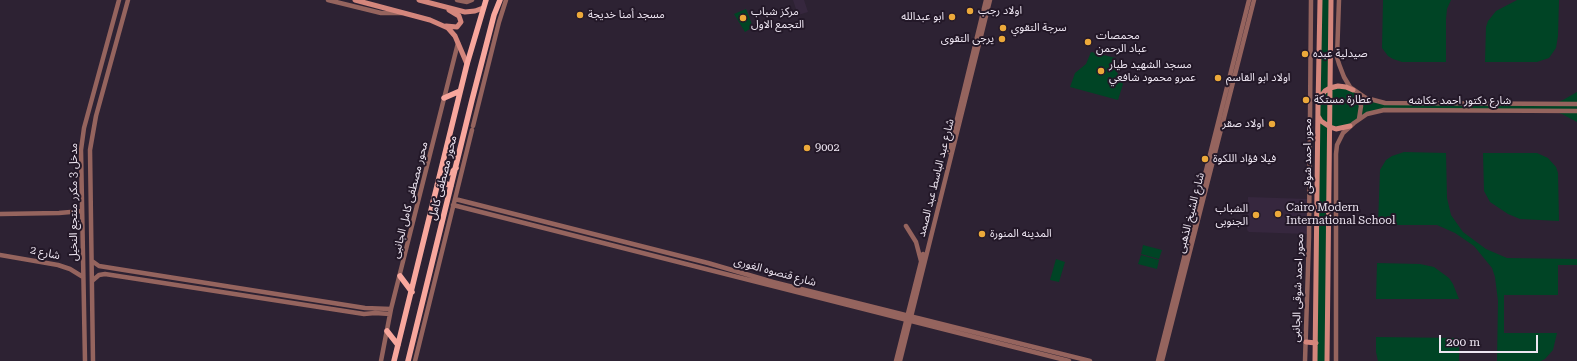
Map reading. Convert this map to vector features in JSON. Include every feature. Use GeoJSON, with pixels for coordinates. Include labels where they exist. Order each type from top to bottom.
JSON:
{"type":"FeatureCollection","features":[{"type":"Feature","properties":{"kind":"main road"},"geometry":{"type":"LineString","coordinates":[[355,0],[430,20],[443,25],[456,26],[460,24],[461,19],[459,16],[440,6]]}},
{"type":"Feature","properties":{"kind":"main road"},"geometry":{"type":"LineString","coordinates":[[419,0],[465,12],[483,8]]}},
{"type":"Feature","properties":{"kind":"main road","name":"محور مصطفى كامل"},"geometry":{"type":"LineString","coordinates":[[394,361],[460,91],[486,0]]}},
{"type":"Feature","properties":{"kind":"main road","name":"محور مصطفى كامل"},"geometry":{"type":"LineString","coordinates":[[408,361],[492,23],[500,0]]}},
{"type":"Feature","properties":{"kind":"main road","name":"محور احمد شوقى"},"geometry":{"type":"LineString","coordinates":[[1315,361],[1320,0]]}},
{"type":"Feature","properties":{"kind":"main road","name":"محور احمد شوقى"},"geometry":{"type":"LineString","coordinates":[[1327,361],[1331,0]]}},
{"type":"Feature","properties":{"kind":"main road"},"geometry":{"type":"LineString","coordinates":[[443,25],[452,32],[467,64]]}},
{"type":"Feature","properties":{"kind":"main road"},"geometry":{"type":"LineString","coordinates":[[1318,106],[1318,101],[1321,96],[1330,88],[1338,86],[1352,88]]}},
{"type":"Feature","properties":{"kind":"main road"},"geometry":{"type":"LineString","coordinates":[[444,98],[460,91]]}},
{"type":"Feature","properties":{"kind":"main road"},"geometry":{"type":"LineString","coordinates":[[1318,114],[1321,121],[1330,127],[1336,129],[1349,127]]}},
{"type":"Feature","properties":{"kind":"main road"},"geometry":{"type":"LineString","coordinates":[[442,169],[449,173],[456,168]]}},
{"type":"Feature","properties":{"kind":"main road"},"geometry":{"type":"LineString","coordinates":[[438,186],[445,183],[451,186]]}},
{"type":"Feature","properties":{"kind":"main road"},"geometry":{"type":"LineString","coordinates":[[400,276],[412,292]]}},
{"type":"Feature","properties":{"kind":"main road"},"geometry":{"type":"LineString","coordinates":[[387,330],[398,345]]}},
{"type":"Feature","properties":{"kind":"main road"},"geometry":{"type":"LineString","coordinates":[[1306,342],[1316,344]]}},
{"type":"Feature","properties":{"kind":"street","name":"مدخل 3 مكرر منتجع النخيل"},"geometry":{"type":"LineString","coordinates":[[84,361],[81,150],[84,128],[119,0]]}},
{"type":"Feature","properties":{"kind":"street"},"geometry":{"type":"LineString","coordinates":[[93,361],[90,150],[96,116],[128,0]]}},
{"type":"Feature","properties":{"kind":"street"},"geometry":{"type":"LineString","coordinates":[[328,0],[381,13],[405,13]]}},
{"type":"Feature","properties":{"kind":"street"},"geometry":{"type":"LineString","coordinates":[[457,0],[465,2],[471,0]]}},
{"type":"Feature","properties":{"kind":"street"},"geometry":{"type":"LineString","coordinates":[[415,361],[499,22],[506,0]]}},
{"type":"Feature","properties":{"kind":"street","name":"شارع عبد الباسط عبد الصمد"},"geometry":{"type":"LineString","coordinates":[[900,361],[921,263],[986,0]]}},
{"type":"Feature","properties":{"kind":"street","name":"شارع عبد الباسط عبد الصمد"},"geometry":{"type":"LineString","coordinates":[[896,361],[909,318],[990,0]]}},
{"type":"Feature","properties":{"kind":"street","name":"شارع الشيخ الذهبى"},"geometry":{"type":"LineString","coordinates":[[1158,361],[1249,0]]}},
{"type":"Feature","properties":{"kind":"street","name":"شارع الشيخ الذهبى"},"geometry":{"type":"LineString","coordinates":[[1162,361],[1254,0]]}},
{"type":"Feature","properties":{"kind":"street"},"geometry":{"type":"LineString","coordinates":[[1339,0],[1337,57],[1341,71],[1352,88]]}},
{"type":"Feature","properties":{"kind":"street","name":"محور احمد شوقى الجانبى"},"geometry":{"type":"LineString","coordinates":[[1305,361],[1309,237],[1310,1]]}},
{"type":"Feature","properties":{"kind":"street"},"geometry":{"type":"LineString","coordinates":[[107,43],[115,46]]}},
{"type":"Feature","properties":{"kind":"street","name":"محور مصطفى كامل الجانبى"},"geometry":{"type":"LineString","coordinates":[[381,361],[391,312],[458,43]]}},
{"type":"Feature","properties":{"kind":"street"},"geometry":{"type":"LineString","coordinates":[[103,58],[111,60]]}},
{"type":"Feature","properties":{"kind":"street","name":"شارع دكتور احمد عكاشه"},"geometry":{"type":"LineString","coordinates":[[1352,88],[1358,94],[1375,101],[1397,103],[1577,104]]}},
{"type":"Feature","properties":{"kind":"street"},"geometry":{"type":"LineString","coordinates":[[1358,94],[1361,106],[1359,119]]}},
{"type":"Feature","properties":{"kind":"street"},"geometry":{"type":"LineString","coordinates":[[1397,103],[1397,110]]}},
{"type":"Feature","properties":{"kind":"street"},"geometry":{"type":"LineString","coordinates":[[1514,104],[1514,111]]}},
{"type":"Feature","properties":{"kind":"street","name":"شارع دكتور احمد عكاشه"},"geometry":{"type":"LineString","coordinates":[[1349,127],[1359,119],[1375,111],[1577,111]]}},
{"type":"Feature","properties":{"kind":"street"},"geometry":{"type":"LineString","coordinates":[[1336,361],[1336,154],[1340,139],[1349,127]]}},
{"type":"Feature","properties":{"kind":"street"},"geometry":{"type":"LineString","coordinates":[[81,150],[90,150]]}},
{"type":"Feature","properties":{"kind":"street","name":"شارع قنصوه الغورى"},"geometry":{"type":"LineString","coordinates":[[455,199],[708,263],[755,279]]}},
{"type":"Feature","properties":{"kind":"street","name":"شارع قنصوه الغورى"},"geometry":{"type":"LineString","coordinates":[[453,205],[909,318],[1069,361]]}},
{"type":"Feature","properties":{"kind":"street"},"geometry":{"type":"LineString","coordinates":[[0,214],[82,211]]}},
{"type":"Feature","properties":{"kind":"street"},"geometry":{"type":"LineString","coordinates":[[906,226],[916,242],[921,263]]}},
{"type":"Feature","properties":{"kind":"street","name":"شارع 2"},"geometry":{"type":"LineString","coordinates":[[0,254],[58,265],[70,269],[83,277]]}},
{"type":"Feature","properties":{"kind":"street"},"geometry":{"type":"LineString","coordinates":[[92,261],[102,267],[123,273],[188,286],[314,306],[391,312]]}},
{"type":"Feature","properties":{"kind":"street"},"geometry":{"type":"LineString","coordinates":[[92,281],[97,276],[102,274],[123,273],[189,280],[315,300],[358,310]]}},
{"type":"Feature","properties":{"kind":"street"},"geometry":{"type":"LineString","coordinates":[[188,286],[189,280]]}},
{"type":"Feature","properties":{"kind":"street"},"geometry":{"type":"LineString","coordinates":[[314,306],[315,300]]}},
{"type":"Feature","properties":{"kind":"street","name":"شارع قنصوه الغورى"},"geometry":{"type":"LineString","coordinates":[[909,318],[1090,361]]}},
{"type":"Feature","properties":{"kind":"shaded area"},"geometry":{"type":"Polygon","coordinates":[[[793,0],[804,0],[808,12],[798,15],[793,0]]]}},
{"type":"Feature","properties":{"kind":"shaded area","name":"Cairo Modern International School"},"geometry":{"type":"Polygon","coordinates":[[[1248,197],[1308,199],[1307,234],[1249,232],[1247,230],[1248,197]]]}},
{"type":"Feature","properties":{"kind":"green space"},"geometry":{"type":"Polygon","coordinates":[[[1320,0],[1331,0],[1330,88],[1346,87],[1375,101],[1553,104],[1577,92],[1577,122],[1553,111],[1375,111],[1350,126],[1330,127],[1327,361],[1315,361],[1320,0]]]}},
{"type":"Feature","properties":{"kind":"green space"},"geometry":{"type":"Polygon","coordinates":[[[1383,0],[1451,0],[1447,9],[1446,19],[1446,62],[1402,62],[1388,56],[1382,48],[1383,0]]]}},
{"type":"Feature","properties":{"kind":"green space"},"geometry":{"type":"Polygon","coordinates":[[[1517,0],[1559,0],[1558,36],[1556,48],[1549,58],[1537,62],[1485,62],[1486,27],[1488,21],[1496,11],[1517,0]]]}},
{"type":"Feature","properties":{"kind":"green space","name":"مركز شباب التجمع الاول"},"geometry":{"type":"Polygon","coordinates":[[[746,9],[753,27],[745,32],[734,14],[746,9]]]}},
{"type":"Feature","properties":{"kind":"green space"},"geometry":{"type":"Polygon","coordinates":[[[1091,52],[1116,58],[1117,72],[1123,84],[1118,100],[1070,87],[1075,73],[1086,64],[1091,52]]]}},
{"type":"Feature","properties":{"kind":"green space"},"geometry":{"type":"Polygon","coordinates":[[[1404,152],[1446,153],[1447,198],[1451,215],[1463,232],[1486,249],[1507,258],[1577,259],[1577,265],[1558,265],[1558,295],[1504,295],[1504,333],[1557,333],[1553,350],[1545,359],[1541,361],[1497,361],[1498,301],[1495,277],[1492,268],[1474,246],[1455,233],[1437,225],[1378,225],[1380,170],[1386,160],[1392,156],[1404,152]]]}},
{"type":"Feature","properties":{"kind":"green space"},"geometry":{"type":"Polygon","coordinates":[[[1483,153],[1537,153],[1548,158],[1556,167],[1558,173],[1559,221],[1520,219],[1508,214],[1490,202],[1484,191],[1483,153]]]}},
{"type":"Feature","properties":{"kind":"green space"},"geometry":{"type":"Polygon","coordinates":[[[1143,245],[1162,250],[1159,259],[1141,254],[1143,245]]]}},
{"type":"Feature","properties":{"kind":"green space"},"geometry":{"type":"Polygon","coordinates":[[[1141,255],[1159,260],[1157,269],[1138,264],[1141,255]]]}},
{"type":"Feature","properties":{"kind":"green space"},"geometry":{"type":"Polygon","coordinates":[[[1056,259],[1065,262],[1059,282],[1050,280],[1056,259]]]}},
{"type":"Feature","properties":{"kind":"green space"},"geometry":{"type":"Polygon","coordinates":[[[1377,263],[1420,264],[1434,267],[1449,278],[1459,299],[1376,299],[1377,263]]]}},
{"type":"Feature","properties":{"kind":"green space"},"geometry":{"type":"Polygon","coordinates":[[[1376,337],[1459,338],[1459,361],[1378,361],[1376,352],[1376,337]]]}},
{"type":"Feature","properties":{"kind":"place","name":"اولاد رجب"},"geometry":{"type":"Point","coordinates":[970,11]}},
{"type":"Feature","properties":{"kind":"place","name":"مسجد أمنا خديجة"},"geometry":{"type":"Point","coordinates":[580,15]}},
{"type":"Feature","properties":{"kind":"place","name":"ابو عبدالله"},"geometry":{"type":"Point","coordinates":[952,17]}},
{"type":"Feature","properties":{"kind":"place","name":"مركز شباب التجمع الاول"},"geometry":{"type":"Point","coordinates":[743,18]}},
{"type":"Feature","properties":{"kind":"place","name":"سرجة التقوي"},"geometry":{"type":"Point","coordinates":[1003,28]}},
{"type":"Feature","properties":{"kind":"place","name":"يرجى التقوى"},"geometry":{"type":"Point","coordinates":[1002,39]}},
{"type":"Feature","properties":{"kind":"place","name":"محمصات عباد الرحمن"},"geometry":{"type":"Point","coordinates":[1088,42]}},
{"type":"Feature","properties":{"kind":"place","name":"صيدلية عبده"},"geometry":{"type":"Point","coordinates":[1305,54]}},
{"type":"Feature","properties":{"kind":"place","name":"مسجد الشهيد طيار عمرو محمود شافعي"},"geometry":{"type":"Point","coordinates":[1101,71]}},
{"type":"Feature","properties":{"kind":"place","name":"اولاد ابو القاسم"},"geometry":{"type":"Point","coordinates":[1218,78]}},
{"type":"Feature","properties":{"kind":"place","name":"عطارة مستكة"},"geometry":{"type":"Point","coordinates":[1306,100]}},
{"type":"Feature","properties":{"kind":"place","name":"اولاد صقر"},"geometry":{"type":"Point","coordinates":[1272,124]}},
{"type":"Feature","properties":{"kind":"place","name":"9002"},"geometry":{"type":"Point","coordinates":[807,148]}},
{"type":"Feature","properties":{"kind":"place","name":"فيلا فؤاد اللكوة"},"geometry":{"type":"Point","coordinates":[1205,159]}},
{"type":"Feature","properties":{"kind":"place","name":"Cairo Modern International School"},"geometry":{"type":"Point","coordinates":[1278,214]}},
{"type":"Feature","properties":{"kind":"place","name":"الشباب الجنوبى"},"geometry":{"type":"Point","coordinates":[1256,215]}},
{"type":"Feature","properties":{"kind":"place","name":"المدينه المنورة"},"geometry":{"type":"Point","coordinates":[982,234]}}]}
